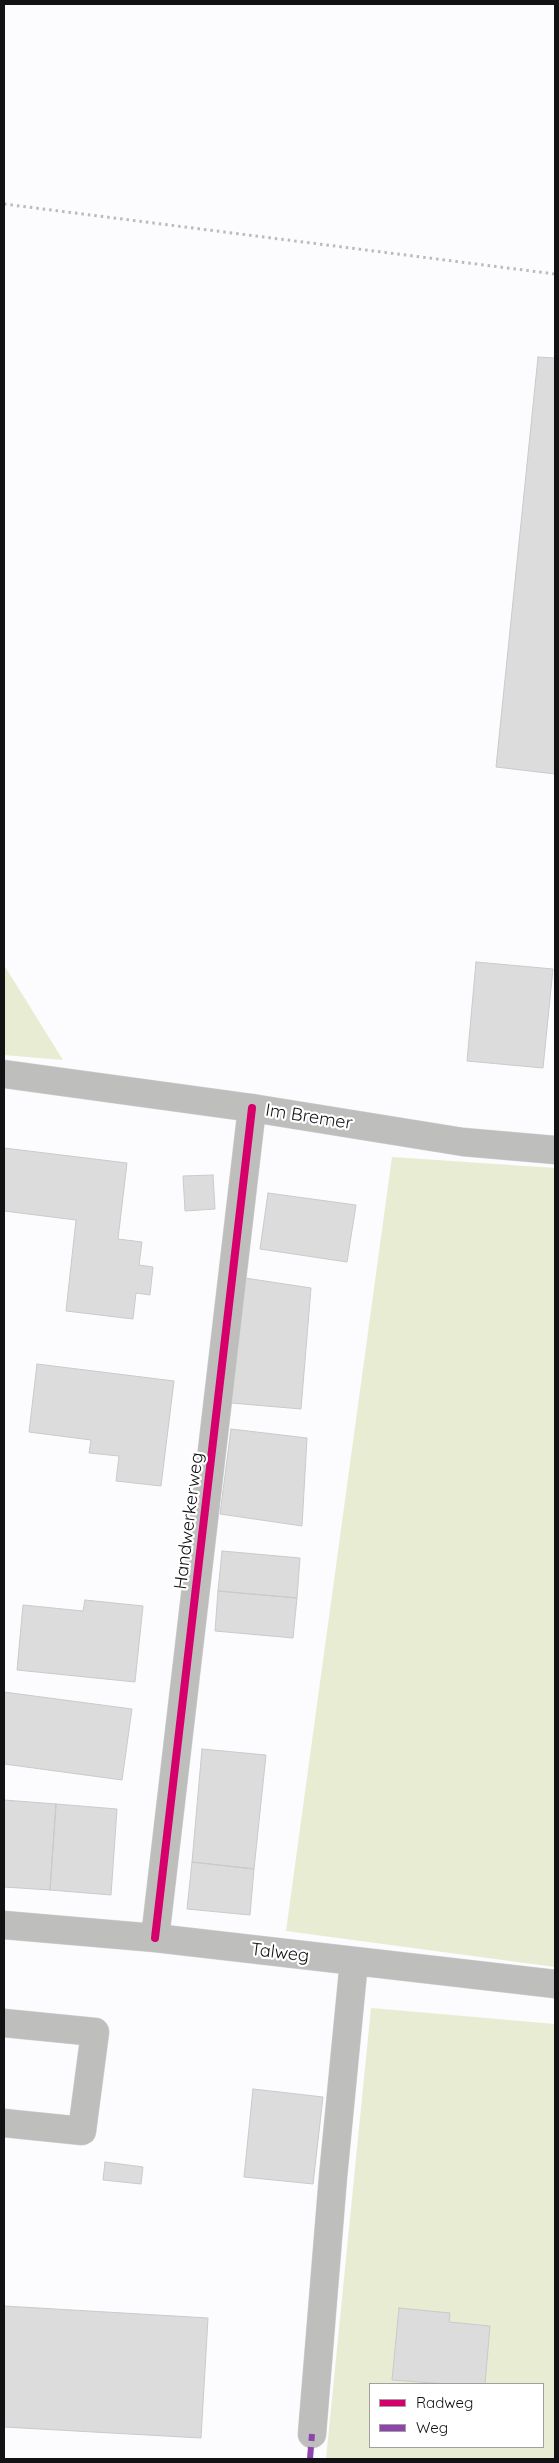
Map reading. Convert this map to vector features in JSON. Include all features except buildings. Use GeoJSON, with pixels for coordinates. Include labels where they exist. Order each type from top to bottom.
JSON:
{"type":"FeatureCollection","features":[{"type":"Feature","properties":{"kind":"street","name":"Im Bremer"},"geometry":{"type":"LineString","coordinates":[[4,1074],[252,1108],[462,1142],[555,1150]]}},
{"type":"Feature","properties":{"kind":"street","name":"Handwerkerweg"},"geometry":{"type":"LineString","coordinates":[[155,1938],[252,1108]]}},
{"type":"Feature","properties":{"kind":"street","name":"Talweg"},"geometry":{"type":"LineString","coordinates":[[4,1925],[155,1938],[555,1984]]}},
{"type":"Feature","properties":{"kind":"street"},"geometry":{"type":"LineString","coordinates":[[312,2434],[333,2177],[354,1961]]}},
{"type":"Feature","properties":{"kind":"street"},"geometry":{"type":"LineString","coordinates":[[4,2023],[95,2032],[82,2131],[4,2123]]}},
{"type":"Feature","properties":{"kind":"path"},"geometry":{"type":"LineString","coordinates":[[4,204],[555,274]]}},
{"type":"Feature","properties":{"kind":"green space"},"geometry":{"type":"Polygon","coordinates":[[[4,965],[63,1060],[4,1055],[4,965]]]}},
{"type":"Feature","properties":{"kind":"green space"},"geometry":{"type":"Polygon","coordinates":[[[392,1157],[555,1168],[555,1967],[286,1931],[392,1157]]]}},
{"type":"Feature","properties":{"kind":"green space"},"geometry":{"type":"Polygon","coordinates":[[[371,2008],[555,2024],[555,2459],[326,2459],[371,2008]]]}},
{"type":"Feature","properties":{"kind":"marked path"},"geometry":{"type":"LineString","coordinates":[[310,2459],[312,2434]]}},
{"type":"Feature","properties":{"kind":"cycle path"},"geometry":{"type":"LineString","coordinates":[[155,1938],[252,1108]]}}]}
